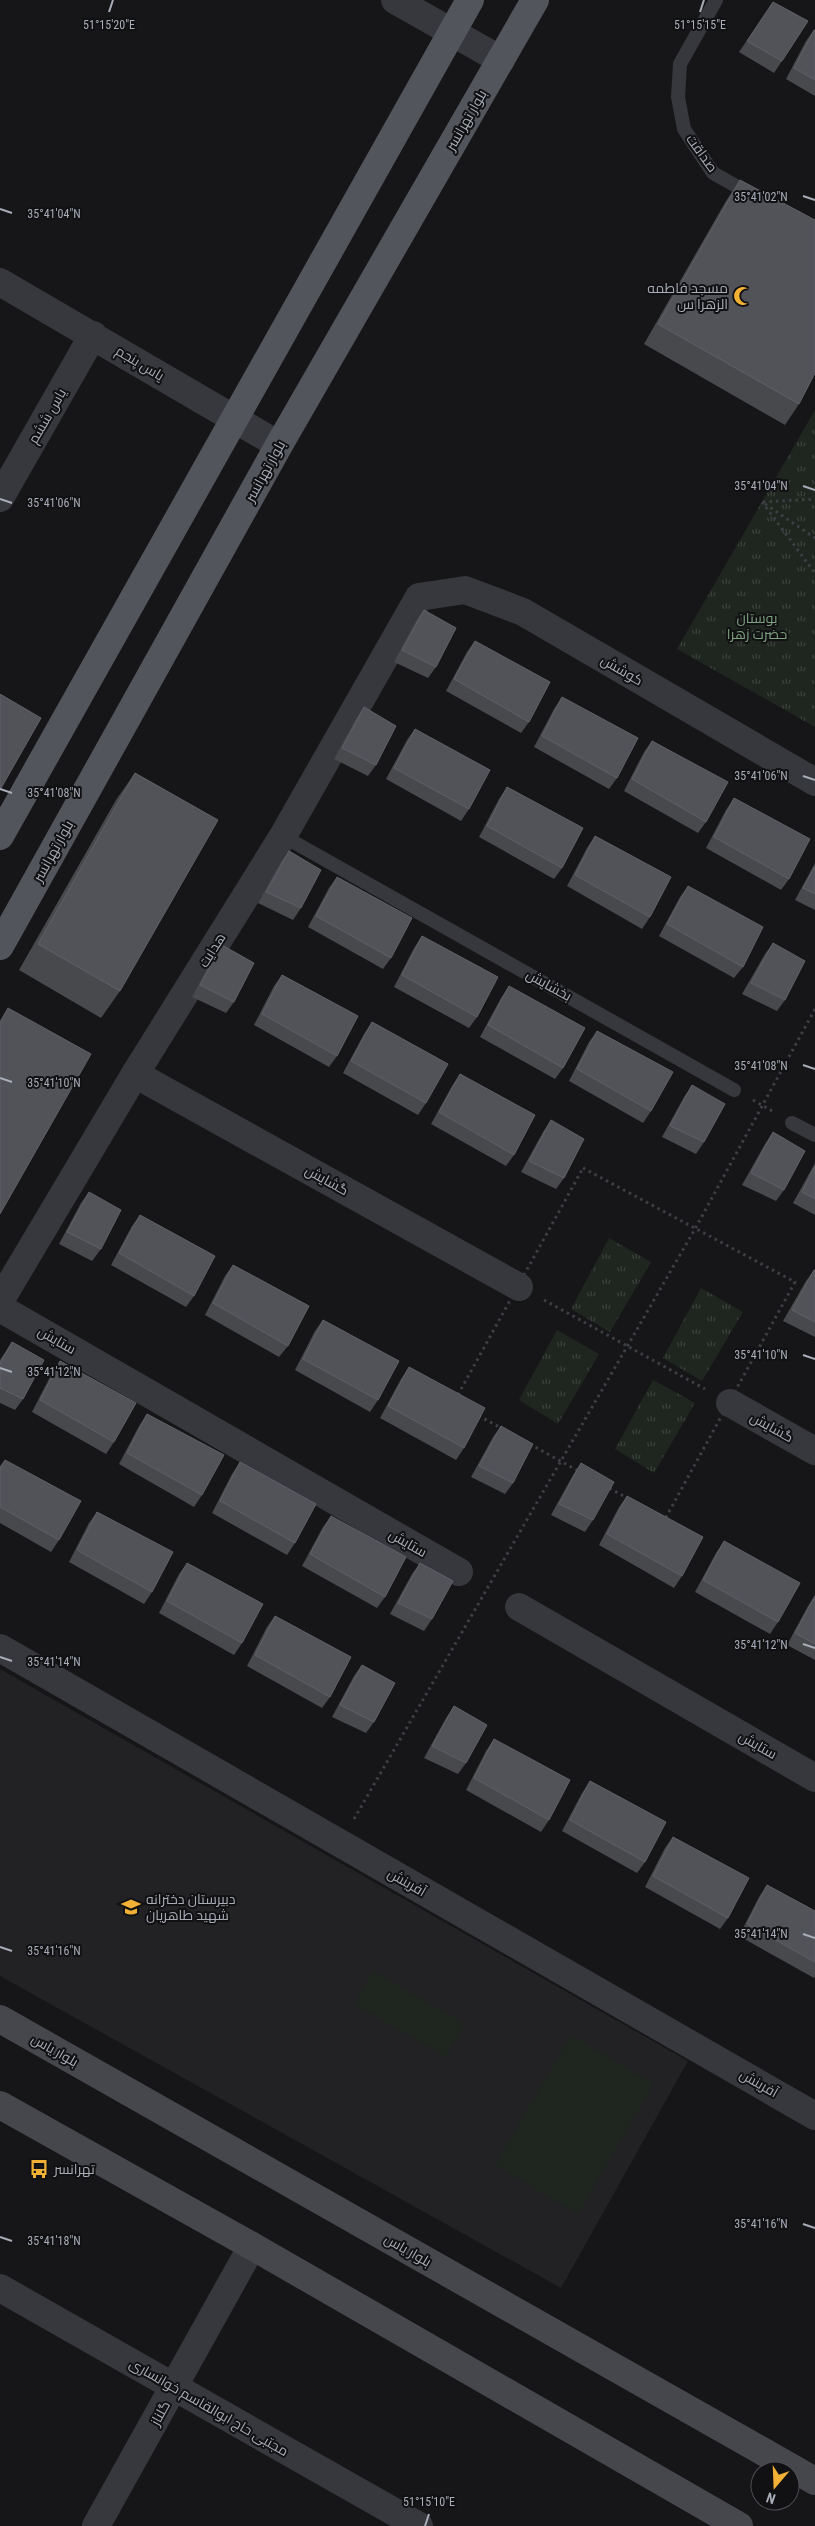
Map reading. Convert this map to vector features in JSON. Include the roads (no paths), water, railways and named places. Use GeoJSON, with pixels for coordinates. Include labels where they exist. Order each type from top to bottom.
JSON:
{"type":"FeatureCollection","features":[{"type":"Feature","properties":{"kind":"main road"},"geometry":{"type":"LineString","coordinates":[[0,836],[470,0]]}},
{"type":"Feature","properties":{"kind":"main road","name":"بلوار تهرانسر"},"geometry":{"type":"LineString","coordinates":[[0,946],[279,445],[535,0]]}},
{"type":"Feature","properties":{"kind":"main road","name":"بلوار یاس"},"geometry":{"type":"LineString","coordinates":[[0,2019],[815,2480]]}},
{"type":"Feature","properties":{"kind":"main road"},"geometry":{"type":"LineString","coordinates":[[0,2105],[252,2246],[739,2526]]}},
{"type":"Feature","properties":{"kind":"street"},"geometry":{"type":"LineString","coordinates":[[395,0],[501,60]]}},
{"type":"Feature","properties":{"kind":"street","name":"یاس پنجم"},"geometry":{"type":"LineString","coordinates":[[0,282],[279,445]]}},
{"type":"Feature","properties":{"kind":"street","name":"یاس ششم"},"geometry":{"type":"LineString","coordinates":[[0,498],[93,335]]}},
{"type":"Feature","properties":{"kind":"street","name":"کوشش"},"geometry":{"type":"LineString","coordinates":[[419,597],[464,590],[523,612],[815,782]]}},
{"type":"Feature","properties":{"kind":"street","name":"هدایت"},"geometry":{"type":"LineString","coordinates":[[0,1301],[135,1074],[283,836],[419,597]]}},
{"type":"Feature","properties":{"kind":"street","name":"گشایش"},"geometry":{"type":"LineString","coordinates":[[135,1074],[519,1287]]}},
{"type":"Feature","properties":{"kind":"street","name":"ستایش"},"geometry":{"type":"LineString","coordinates":[[0,1308],[458,1572]]}},
{"type":"Feature","properties":{"kind":"street","name":"گشایش"},"geometry":{"type":"LineString","coordinates":[[721,1399],[815,1451]]}},
{"type":"Feature","properties":{"kind":"street","name":"ستایش"},"geometry":{"type":"LineString","coordinates":[[519,1607],[815,1778]]}},
{"type":"Feature","properties":{"kind":"street","name":"آفرینش"},"geometry":{"type":"LineString","coordinates":[[0,1648],[815,2116]]}},
{"type":"Feature","properties":{"kind":"street","name":"گلناز"},"geometry":{"type":"LineString","coordinates":[[96,2526],[252,2246]]}},
{"type":"Feature","properties":{"kind":"street","name":"مجتبی حاج ابوالقاسم خوانساری"},"geometry":{"type":"LineString","coordinates":[[0,2288],[419,2526]]}},
{"type":"Feature","properties":{"kind":"lane","name":"صداقت"},"geometry":{"type":"LineString","coordinates":[[716,0],[680,64],[678,97],[684,130],[713,173],[764,202]]}},
{"type":"Feature","properties":{"kind":"lane","name":"بخشایش"},"geometry":{"type":"LineString","coordinates":[[283,836],[734,1090]]}},
{"type":"Feature","properties":{"kind":"lane"},"geometry":{"type":"LineString","coordinates":[[792,1122],[815,1136]]}},
{"type":"Feature","properties":{"kind":"place","name":"مسجد فاطمه الزهرا س"},"geometry":{"type":"Point","coordinates":[743,296]}},
{"type":"Feature","properties":{"kind":"place","name":"دبیرستان دخترانه شهید طاهریان"},"geometry":{"type":"Point","coordinates":[131,1907]}},
{"type":"Feature","properties":{"kind":"place","name":"تهرانسر"},"geometry":{"type":"Point","coordinates":[39,2169]}},
{"type":"Feature","properties":{"kind":"park label","name":"بوستان حضرت زهرا"},"geometry":{"type":"Point","coordinates":[757,626]}}]}
